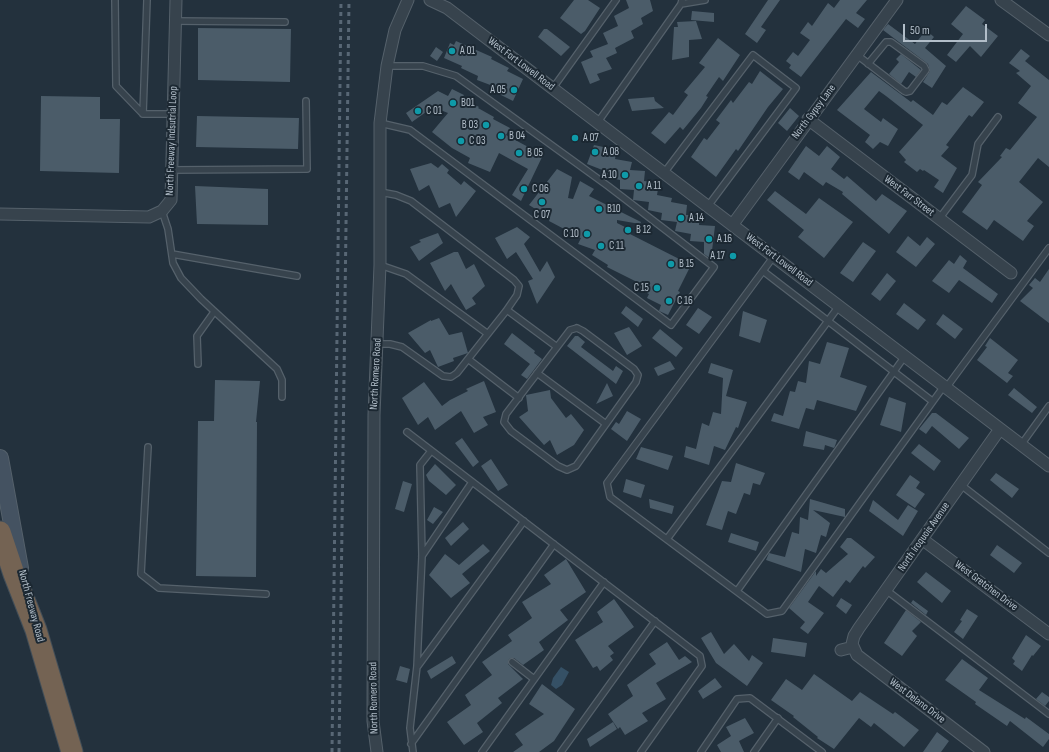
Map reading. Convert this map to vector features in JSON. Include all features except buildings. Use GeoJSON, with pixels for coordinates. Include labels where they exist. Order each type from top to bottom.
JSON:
{"type":"FeatureCollection","features":[{"type":"Feature","properties":{"kind":"highway"},"geometry":{"type":"LineString","coordinates":[[0,532],[14,574],[36,630]]}},
{"type":"Feature","properties":{"kind":"highway","name":"North Freeway Road"},"geometry":{"type":"LineString","coordinates":[[36,630],[72,752]]}},
{"type":"Feature","properties":{"kind":"main road","name":"North Freeway Road"},"geometry":{"type":"LineString","coordinates":[[0,458],[20,567],[36,630]]}},
{"type":"Feature","properties":{"kind":"street","name":"North Freeway Indsutrial Loop"},"geometry":{"type":"LineString","coordinates":[[0,214],[149,217],[162,211],[171,200],[176,0]]}},
{"type":"Feature","properties":{"kind":"street","name":"North Romero Road"},"geometry":{"type":"LineString","coordinates":[[377,752],[374,721],[374,415],[380,265],[380,123],[395,30],[408,0]]}},
{"type":"Feature","properties":{"kind":"street","name":"West Fort Lowell Road"},"geometry":{"type":"LineString","coordinates":[[430,0],[447,8],[733,224],[1049,466]]}},
{"type":"Feature","properties":{"kind":"street","name":"North Gypsy Lane"},"geometry":{"type":"LineString","coordinates":[[733,224],[808,119],[897,0]]}},
{"type":"Feature","properties":{"kind":"street"},"geometry":{"type":"LineString","coordinates":[[1001,0],[1049,35]]}},
{"type":"Feature","properties":{"kind":"street","name":"West Farr Street"},"geometry":{"type":"LineString","coordinates":[[808,119],[1011,273]]}},
{"type":"Feature","properties":{"kind":"street","name":"North Iroquois Avenue"},"geometry":{"type":"LineString","coordinates":[[853,647],[856,632],[1000,429]]}},
{"type":"Feature","properties":{"kind":"street","name":"West Gretchen Drive"},"geometry":{"type":"LineString","coordinates":[[922,539],[1049,634]]}},
{"type":"Feature","properties":{"kind":"street"},"geometry":{"type":"LineString","coordinates":[[841,650],[853,647]]}},
{"type":"Feature","properties":{"kind":"street","name":"West Delano Drive"},"geometry":{"type":"LineString","coordinates":[[853,647],[857,655],[984,752]]}},
{"type":"Feature","properties":{"kind":"lane"},"geometry":{"type":"LineString","coordinates":[[115,0],[116,86],[143,114],[173,114]]}},
{"type":"Feature","properties":{"kind":"lane"},"geometry":{"type":"LineString","coordinates":[[143,114],[147,0]]}},
{"type":"Feature","properties":{"kind":"lane"},"geometry":{"type":"LineString","coordinates":[[553,88],[616,0]]}},
{"type":"Feature","properties":{"kind":"lane"},"geometry":{"type":"LineString","coordinates":[[598,122],[681,2],[705,0]]}},
{"type":"Feature","properties":{"kind":"lane"},"geometry":{"type":"LineString","coordinates":[[175,21],[285,22]]}},
{"type":"Feature","properties":{"kind":"lane"},"geometry":{"type":"LineString","coordinates":[[857,55],[868,64],[906,92],[910,91],[926,70],[924,66],[891,42],[886,42],[868,64]]}},
{"type":"Feature","properties":{"kind":"lane"},"geometry":{"type":"LineString","coordinates":[[664,172],[753,55],[796,88],[708,206]]}},
{"type":"Feature","properties":{"kind":"lane"},"geometry":{"type":"LineString","coordinates":[[380,123],[410,130],[672,325],[714,267],[608,186],[456,76],[423,66],[388,66]]}},
{"type":"Feature","properties":{"kind":"lane"},"geometry":{"type":"LineString","coordinates":[[172,170],[307,169],[306,101]]}},
{"type":"Feature","properties":{"kind":"lane"},"geometry":{"type":"LineString","coordinates":[[939,219],[972,175],[978,144],[998,117]]}},
{"type":"Feature","properties":{"kind":"lane"},"geometry":{"type":"LineString","coordinates":[[378,344],[390,344],[402,347],[443,376],[451,377],[457,373],[507,310],[517,296],[519,286],[514,280],[412,201],[396,195],[380,192]]}},
{"type":"Feature","properties":{"kind":"lane"},"geometry":{"type":"LineString","coordinates":[[162,211],[168,229],[173,263],[180,278],[214,312],[277,369],[282,380],[282,397]]}},
{"type":"Feature","properties":{"kind":"lane"},"geometry":{"type":"LineString","coordinates":[[774,256],[607,483],[610,497],[767,614],[782,611],[932,401],[945,387],[1049,248]]}},
{"type":"Feature","properties":{"kind":"lane"},"geometry":{"type":"LineString","coordinates":[[172,254],[296,276]]}},
{"type":"Feature","properties":{"kind":"lane"},"geometry":{"type":"LineString","coordinates":[[380,265],[406,274],[488,334]]}},
{"type":"Feature","properties":{"kind":"lane"},"geometry":{"type":"LineString","coordinates":[[763,270],[932,401]]}},
{"type":"Feature","properties":{"kind":"lane"},"geometry":{"type":"LineString","coordinates":[[667,539],[839,306]]}},
{"type":"Feature","properties":{"kind":"lane"},"geometry":{"type":"LineString","coordinates":[[507,310],[557,347]]}},
{"type":"Feature","properties":{"kind":"lane"},"geometry":{"type":"LineString","coordinates":[[198,364],[197,336],[214,312]]}},
{"type":"Feature","properties":{"kind":"lane"},"geometry":{"type":"LineString","coordinates":[[577,328],[634,369],[638,375],[636,382],[576,466],[567,470],[558,466],[511,431],[504,422],[506,414],[557,347],[570,330],[577,328]]}},
{"type":"Feature","properties":{"kind":"lane"},"geometry":{"type":"LineString","coordinates":[[737,591],[905,356]]}},
{"type":"Feature","properties":{"kind":"lane"},"geometry":{"type":"LineString","coordinates":[[468,359],[519,398]]}},
{"type":"Feature","properties":{"kind":"lane"},"geometry":{"type":"LineString","coordinates":[[537,373],[606,424]]}},
{"type":"Feature","properties":{"kind":"lane"},"geometry":{"type":"LineString","coordinates":[[1021,445],[1049,406]]}},
{"type":"Feature","properties":{"kind":"lane"},"geometry":{"type":"LineString","coordinates":[[407,432],[700,656],[702,666],[641,752]]}},
{"type":"Feature","properties":{"kind":"lane"},"geometry":{"type":"LineString","coordinates":[[148,447],[141,574],[159,588],[266,594]]}},
{"type":"Feature","properties":{"kind":"lane"},"geometry":{"type":"LineString","coordinates":[[413,752],[410,728],[417,666],[422,556],[420,465],[431,450]]}},
{"type":"Feature","properties":{"kind":"lane"},"geometry":{"type":"LineString","coordinates":[[422,556],[472,482]]}},
{"type":"Feature","properties":{"kind":"lane"},"geometry":{"type":"LineString","coordinates":[[961,485],[1049,553]]}},
{"type":"Feature","properties":{"kind":"lane"},"geometry":{"type":"LineString","coordinates":[[417,666],[524,521]]}},
{"type":"Feature","properties":{"kind":"lane"},"geometry":{"type":"LineString","coordinates":[[411,744],[554,544]]}},
{"type":"Feature","properties":{"kind":"lane"},"geometry":{"type":"LineString","coordinates":[[482,752],[604,582]]}},
{"type":"Feature","properties":{"kind":"lane"},"geometry":{"type":"LineString","coordinates":[[886,590],[1049,714]]}},
{"type":"Feature","properties":{"kind":"lane"},"geometry":{"type":"LineString","coordinates":[[561,752],[655,621]]}},
{"type":"Feature","properties":{"kind":"lane"},"geometry":{"type":"LineString","coordinates":[[512,662],[534,679]]}},
{"type":"Feature","properties":{"kind":"lane"},"geometry":{"type":"LineString","coordinates":[[701,752],[737,699],[750,698],[822,752]]}},
{"type":"Feature","properties":{"kind":"lane"},"geometry":{"type":"LineString","coordinates":[[754,752],[778,718]]}},
{"type":"Feature","properties":{"kind":"water"},"geometry":{"type":"Polygon","coordinates":[[[561,667],[569,672],[562,685],[556,689],[551,685],[553,678],[561,667]]]}},
{"type":"Feature","properties":{"kind":"railway"},"geometry":{"type":"LineString","coordinates":[[332,752],[341,0]]}},
{"type":"Feature","properties":{"kind":"railway"},"geometry":{"type":"LineString","coordinates":[[339,752],[349,0]]}},
{"type":"Feature","properties":{"kind":"place","name":"A 01"},"geometry":{"type":"Point","coordinates":[452,51]}},
{"type":"Feature","properties":{"kind":"place","name":"A 05"},"geometry":{"type":"Point","coordinates":[514,90]}},
{"type":"Feature","properties":{"kind":"place","name":"B01"},"geometry":{"type":"Point","coordinates":[453,103]}},
{"type":"Feature","properties":{"kind":"place","name":"C 01"},"geometry":{"type":"Point","coordinates":[418,111]}},
{"type":"Feature","properties":{"kind":"place","name":"B 03"},"geometry":{"type":"Point","coordinates":[486,125]}},
{"type":"Feature","properties":{"kind":"place","name":"B 04"},"geometry":{"type":"Point","coordinates":[501,136]}},
{"type":"Feature","properties":{"kind":"place","name":"A 07"},"geometry":{"type":"Point","coordinates":[575,138]}},
{"type":"Feature","properties":{"kind":"place","name":"C 03"},"geometry":{"type":"Point","coordinates":[461,141]}},
{"type":"Feature","properties":{"kind":"place","name":"A 08"},"geometry":{"type":"Point","coordinates":[595,152]}},
{"type":"Feature","properties":{"kind":"place","name":"B 05"},"geometry":{"type":"Point","coordinates":[519,153]}},
{"type":"Feature","properties":{"kind":"place","name":"A 10"},"geometry":{"type":"Point","coordinates":[625,175]}},
{"type":"Feature","properties":{"kind":"place","name":"A 11"},"geometry":{"type":"Point","coordinates":[639,186]}},
{"type":"Feature","properties":{"kind":"place","name":"C 06"},"geometry":{"type":"Point","coordinates":[524,189]}},
{"type":"Feature","properties":{"kind":"place","name":"C 07"},"geometry":{"type":"Point","coordinates":[542,202]}},
{"type":"Feature","properties":{"kind":"place","name":"B10"},"geometry":{"type":"Point","coordinates":[599,209]}},
{"type":"Feature","properties":{"kind":"place","name":"A 14"},"geometry":{"type":"Point","coordinates":[681,218]}},
{"type":"Feature","properties":{"kind":"place","name":"B 12"},"geometry":{"type":"Point","coordinates":[628,230]}},
{"type":"Feature","properties":{"kind":"place","name":"C 10"},"geometry":{"type":"Point","coordinates":[587,234]}},
{"type":"Feature","properties":{"kind":"place","name":"A 16"},"geometry":{"type":"Point","coordinates":[709,239]}},
{"type":"Feature","properties":{"kind":"place","name":"C 11"},"geometry":{"type":"Point","coordinates":[601,246]}},
{"type":"Feature","properties":{"kind":"place","name":"A 17"},"geometry":{"type":"Point","coordinates":[733,256]}},
{"type":"Feature","properties":{"kind":"place","name":"B 15"},"geometry":{"type":"Point","coordinates":[671,264]}},
{"type":"Feature","properties":{"kind":"place","name":"C 15"},"geometry":{"type":"Point","coordinates":[657,288]}},
{"type":"Feature","properties":{"kind":"place","name":"C 16"},"geometry":{"type":"Point","coordinates":[669,301]}}]}
